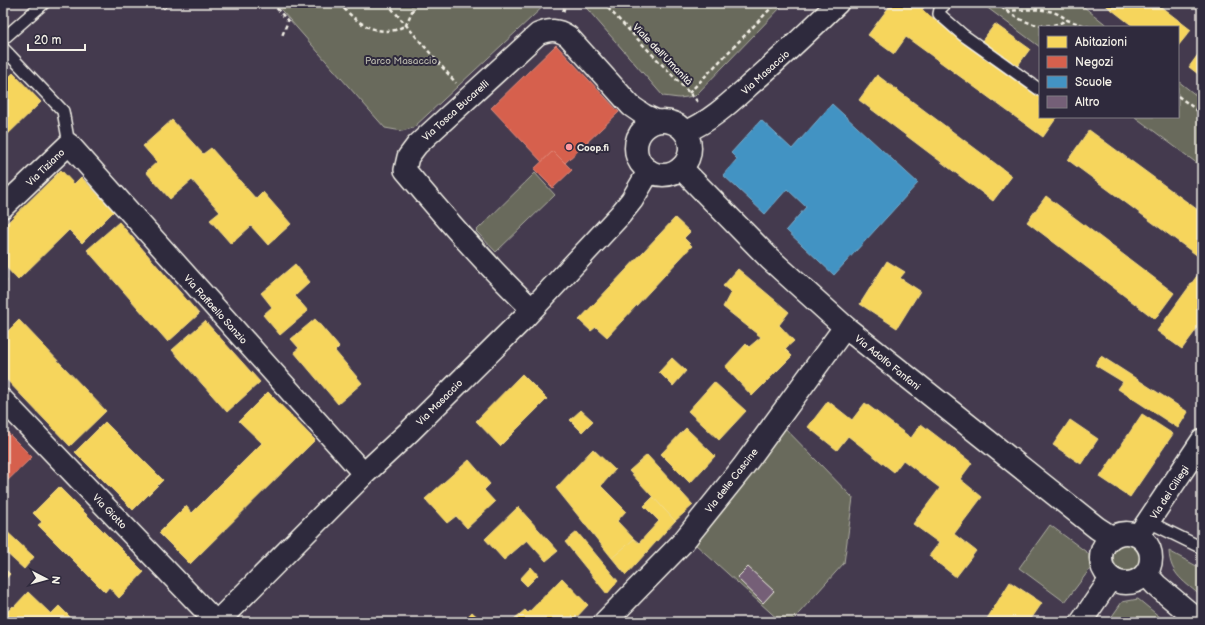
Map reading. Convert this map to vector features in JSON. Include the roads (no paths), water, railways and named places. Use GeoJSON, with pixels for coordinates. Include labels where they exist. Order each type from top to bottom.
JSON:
{"type":"FeatureCollection","features":[{"type":"Feature","properties":{"kind":"street","name":"Via Masaccio"},"geometry":{"type":"LineString","coordinates":[[685,132],[697,127],[734,100],[778,61],[838,3]]}},
{"type":"Feature","properties":{"kind":"street","name":"Via Tosca Bucarelli"},"geometry":{"type":"LineString","coordinates":[[532,310],[460,234],[405,170],[408,158],[417,145],[538,34],[548,31],[558,30],[568,36],[631,106],[644,115],[657,121]]}},
{"type":"Feature","properties":{"kind":"street"},"geometry":{"type":"LineString","coordinates":[[657,121],[664,121],[677,124],[685,132],[688,136],[690,150],[688,158],[681,168],[662,175],[655,174],[643,167],[636,154],[637,140],[645,127],[657,121]]}},
{"type":"Feature","properties":{"kind":"street","name":"Via Tiziano"},"geometry":{"type":"LineString","coordinates":[[3,207],[69,144]]}},
{"type":"Feature","properties":{"kind":"street","name":"Via Raffaello Sanzio"},"geometry":{"type":"LineString","coordinates":[[69,144],[364,474]]}},
{"type":"Feature","properties":{"kind":"street","name":"Via Adolfo Fanfani"},"geometry":{"type":"LineString","coordinates":[[681,168],[770,259],[845,327],[1097,528],[1111,537]]}},
{"type":"Feature","properties":{"kind":"street","name":"Via Masaccio"},"geometry":{"type":"LineString","coordinates":[[216,622],[364,474],[410,431],[532,310],[620,215],[632,200],[649,171]]}},
{"type":"Feature","properties":{"kind":"street","name":"Via delle Cascine"},"geometry":{"type":"LineString","coordinates":[[605,622],[682,543],[743,467],[845,327]]}},
{"type":"Feature","properties":{"kind":"street","name":"Via Giotto"},"geometry":{"type":"LineString","coordinates":[[3,400],[216,622]]}},
{"type":"Feature","properties":{"kind":"street","name":"Via dei Ciliegi"},"geometry":{"type":"LineString","coordinates":[[1144,529],[1202,441]]}},
{"type":"Feature","properties":{"kind":"street"},"geometry":{"type":"LineString","coordinates":[[1144,529],[1152,559],[1146,574],[1140,579],[1126,583],[1118,582],[1111,578],[1102,566],[1102,550],[1106,543],[1111,537],[1118,534],[1144,529]]}},
{"type":"Feature","properties":{"kind":"street"},"geometry":{"type":"LineString","coordinates":[[1146,574],[1156,585],[1200,622]]}},
{"type":"Feature","properties":{"kind":"street"},"geometry":{"type":"LineString","coordinates":[[1081,622],[1111,578]]}},
{"type":"Feature","properties":{"kind":"lane"},"geometry":{"type":"LineString","coordinates":[[3,39],[44,3]]}},
{"type":"Feature","properties":{"kind":"lane"},"geometry":{"type":"LineString","coordinates":[[946,3],[940,9],[939,14],[963,35],[1039,89]]}},
{"type":"Feature","properties":{"kind":"lane"},"geometry":{"type":"LineString","coordinates":[[3,48],[63,112],[69,144]]}},
{"type":"Feature","properties":{"kind":"lane","name":"Via dei Ciliegi"},"geometry":{"type":"LineString","coordinates":[[1144,529],[1202,548]]}},
{"type":"Feature","properties":{"kind":"place","name":"Coop.fi"},"geometry":{"type":"Point","coordinates":[569,147]}},
{"type":"Feature","properties":{"kind":"park label","name":"Parco Masaccio"},"geometry":{"type":"Point","coordinates":[401,60]}}]}
